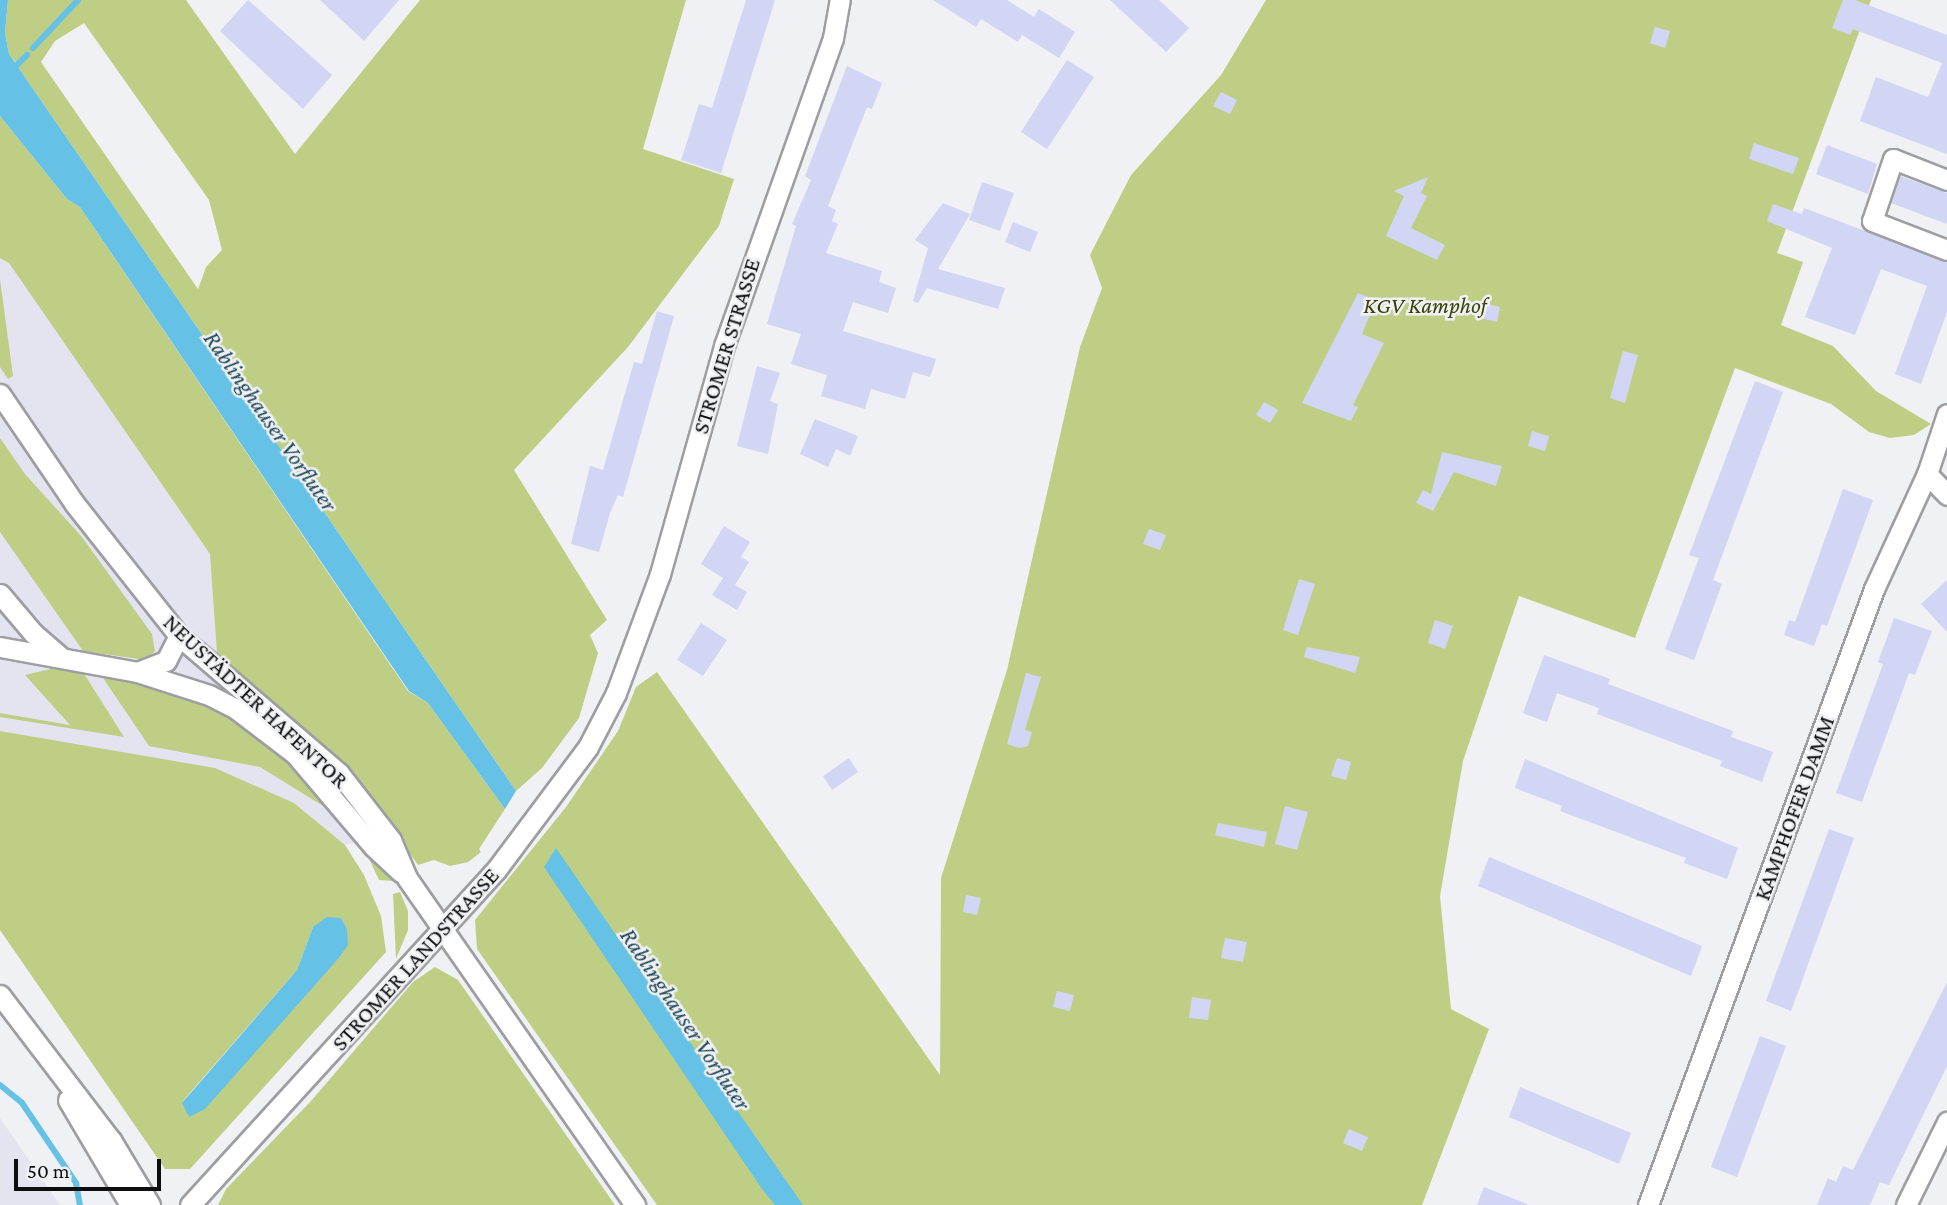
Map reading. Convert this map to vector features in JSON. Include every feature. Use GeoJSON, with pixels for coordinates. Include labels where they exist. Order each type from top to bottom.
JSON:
{"type":"FeatureCollection","features":[{"type":"Feature","properties":{"kind":"street","name":"STROMER STRASSE"},"geometry":{"type":"LineString","coordinates":[[616,693],[660,574],[724,346],[833,37],[840,0]]}},
{"type":"Feature","properties":{"kind":"street"},"geometry":{"type":"LineString","coordinates":[[1947,180],[1893,159],[1872,221],[1947,250]]}},
{"type":"Feature","properties":{"kind":"street","name":"NEUSTÄDTER HAFENTOR"},"geometry":{"type":"LineString","coordinates":[[0,394],[74,503],[179,636],[339,773],[391,841],[407,878],[635,1205]]}},
{"type":"Feature","properties":{"kind":"street"},"geometry":{"type":"LineString","coordinates":[[0,407],[18,421]]}},
{"type":"Feature","properties":{"kind":"street","name":"KAMPHOFER DAMM"},"geometry":{"type":"LineString","coordinates":[[1648,1205],[1874,589],[1927,474],[1947,414]]}},
{"type":"Feature","properties":{"kind":"street"},"geometry":{"type":"LineString","coordinates":[[1927,474],[1947,495]]}},
{"type":"Feature","properties":{"kind":"street"},"geometry":{"type":"LineString","coordinates":[[0,594],[33,634],[65,660]]}},
{"type":"Feature","properties":{"kind":"street"},"geometry":{"type":"LineString","coordinates":[[137,672],[166,661],[179,636]]}},
{"type":"Feature","properties":{"kind":"street","name":"NEUSTÄDTER HAFENTOR"},"geometry":{"type":"LineString","coordinates":[[0,648],[137,672],[209,695],[270,734],[310,769],[373,848],[407,878]]}},
{"type":"Feature","properties":{"kind":"street","name":"STROMER LANDSTRASSE"},"geometry":{"type":"LineString","coordinates":[[190,1205],[442,929],[549,803],[588,747],[616,693]]}},
{"type":"Feature","properties":{"kind":"street"},"geometry":{"type":"LineString","coordinates":[[0,995],[48,1062],[111,1140],[149,1205]]}},
{"type":"Feature","properties":{"kind":"street"},"geometry":{"type":"LineString","coordinates":[[48,1062],[95,1152],[130,1205]]}},
{"type":"Feature","properties":{"kind":"street"},"geometry":{"type":"LineString","coordinates":[[1906,1205],[1947,1122]]}},
{"type":"Feature","properties":{"kind":"shaded area"},"geometry":{"type":"Polygon","coordinates":[[[0,227],[409,831],[345,845],[294,803],[95,749],[0,731],[0,227]]]}},
{"type":"Feature","properties":{"kind":"shaded area"},"geometry":{"type":"Polygon","coordinates":[[[0,1118],[60,1205],[0,1205],[0,1118]]]}},
{"type":"Feature","properties":{"kind":"green space"},"geometry":{"type":"Polygon","coordinates":[[[8,0],[186,0],[295,154],[420,0],[686,0],[643,149],[734,179],[719,226],[628,347],[514,470],[607,620],[590,635],[598,653],[579,718],[542,768],[516,791],[9,54],[5,33],[8,0]],[[84,23],[55,41],[41,62],[198,289],[206,267],[222,250],[209,200],[84,23]]]}},
{"type":"Feature","properties":{"kind":"green space","name":"KGV Kamphof"},"geometry":{"type":"Polygon","coordinates":[[[1266,0],[1871,0],[1777,253],[1803,262],[1781,325],[1833,346],[1876,391],[1931,424],[1914,435],[1890,438],[1869,432],[1831,404],[1735,368],[1635,638],[1519,596],[1463,761],[1440,896],[1451,1009],[1489,1029],[1422,1205],[657,1205],[477,949],[475,920],[566,807],[618,731],[636,687],[657,672],[940,1075],[941,878],[1007,670],[1080,347],[1102,288],[1090,255],[1131,175],[1221,75],[1266,0]]]}},
{"type":"Feature","properties":{"kind":"green space"},"geometry":{"type":"Polygon","coordinates":[[[0,116],[67,199],[80,207],[408,691],[428,703],[505,809],[479,849],[481,852],[468,862],[450,866],[434,860],[418,865],[351,774],[217,653],[210,554],[9,263],[0,258],[0,116]]]}},
{"type":"Feature","properties":{"kind":"green space"},"geometry":{"type":"Polygon","coordinates":[[[0,279],[13,376],[8,379],[0,367],[0,279]]]}},
{"type":"Feature","properties":{"kind":"green space"},"geometry":{"type":"Polygon","coordinates":[[[0,438],[25,474],[82,537],[152,634],[155,651],[146,660],[83,651],[0,532],[0,438]]]}},
{"type":"Feature","properties":{"kind":"green space"},"geometry":{"type":"Polygon","coordinates":[[[59,667],[83,672],[124,737],[0,717],[0,713],[70,725],[25,675],[59,667]]]}},
{"type":"Feature","properties":{"kind":"green space"},"geometry":{"type":"Polygon","coordinates":[[[101,675],[199,696],[255,729],[327,796],[393,881],[379,880],[364,848],[328,809],[260,767],[149,746],[101,675]]]}},
{"type":"Feature","properties":{"kind":"green space"},"geometry":{"type":"Polygon","coordinates":[[[0,731],[215,768],[294,803],[345,845],[364,875],[381,916],[386,952],[190,1169],[165,1169],[0,930],[0,731]],[[313,927],[297,970],[182,1102],[338,959],[313,927]]]}},
{"type":"Feature","properties":{"kind":"green space"},"geometry":{"type":"Polygon","coordinates":[[[400,892],[408,911],[408,930],[396,959],[393,894],[400,892]]]}},
{"type":"Feature","properties":{"kind":"green space"},"geometry":{"type":"Polygon","coordinates":[[[435,967],[458,980],[615,1205],[218,1205],[226,1189],[311,1101],[413,982],[435,967]]]}},
{"type":"Feature","properties":{"kind":"water"},"geometry":{"type":"Polygon","coordinates":[[[0,0],[8,0],[5,33],[9,54],[516,791],[505,809],[428,703],[409,691],[80,207],[67,199],[0,116],[0,0]]]}},
{"type":"Feature","properties":{"kind":"water"},"geometry":{"type":"Polygon","coordinates":[[[556,848],[803,1205],[775,1205],[762,1189],[544,867],[556,848]]]}},
{"type":"Feature","properties":{"kind":"water"},"geometry":{"type":"Polygon","coordinates":[[[327,917],[341,918],[347,929],[348,945],[205,1109],[189,1117],[182,1103],[297,970],[313,927],[327,917]]]}},
{"type":"Feature","properties":{"kind":"building"},"geometry":{"type":"Polygon","coordinates":[[[248,0],[332,75],[303,109],[220,31],[248,0]]]}},
{"type":"Feature","properties":{"kind":"building"},"geometry":{"type":"Polygon","coordinates":[[[320,0],[399,0],[364,41],[320,0]]]}},
{"type":"Feature","properties":{"kind":"building"},"geometry":{"type":"Polygon","coordinates":[[[746,0],[775,0],[721,173],[681,160],[699,104],[712,108],[746,0]]]}},
{"type":"Feature","properties":{"kind":"building"},"geometry":{"type":"Polygon","coordinates":[[[933,0],[1007,0],[1034,17],[1039,9],[1075,32],[1059,58],[1022,35],[1018,42],[981,19],[976,27],[933,0]]]}},
{"type":"Feature","properties":{"kind":"building"},"geometry":{"type":"Polygon","coordinates":[[[1110,0],[1159,0],[1189,28],[1166,52],[1110,0]]]}},
{"type":"Feature","properties":{"kind":"building"},"geometry":{"type":"Polygon","coordinates":[[[1843,0],[1855,0],[1947,35],[1947,154],[1860,121],[1876,77],[1928,97],[1942,63],[1853,29],[1850,35],[1832,28],[1843,0]]]}},
{"type":"Feature","properties":{"kind":"building"},"geometry":{"type":"Polygon","coordinates":[[[1655,27],[1670,31],[1665,48],[1650,43],[1655,27]]]}},
{"type":"Feature","properties":{"kind":"building"},"geometry":{"type":"Polygon","coordinates":[[[1067,60],[1094,77],[1047,149],[1021,132],[1067,60]]]}},
{"type":"Feature","properties":{"kind":"building"},"geometry":{"type":"Polygon","coordinates":[[[847,66],[882,83],[872,109],[867,107],[828,206],[836,210],[832,221],[838,224],[826,253],[882,271],[879,282],[896,288],[888,313],[853,302],[843,331],[936,359],[930,377],[913,372],[905,399],[871,389],[865,409],[821,396],[827,375],[791,364],[801,334],[767,324],[796,226],[792,224],[811,180],[805,176],[847,66]]]}},
{"type":"Feature","properties":{"kind":"building"},"geometry":{"type":"Polygon","coordinates":[[[1221,92],[1237,100],[1230,114],[1213,106],[1221,92]]]}},
{"type":"Feature","properties":{"kind":"building"},"geometry":{"type":"Polygon","coordinates":[[[1754,143],[1799,158],[1793,174],[1749,159],[1754,143]]]}},
{"type":"Feature","properties":{"kind":"building"},"geometry":{"type":"Polygon","coordinates":[[[1827,145],[1877,164],[1868,194],[1816,174],[1827,145]]]}},
{"type":"Feature","properties":{"kind":"building"},"geometry":{"type":"Polygon","coordinates":[[[1900,176],[1947,193],[1947,224],[1891,203],[1900,176]]]}},
{"type":"Feature","properties":{"kind":"building"},"geometry":{"type":"Polygon","coordinates":[[[1428,177],[1421,193],[1427,196],[1411,228],[1445,245],[1437,260],[1386,236],[1404,196],[1394,191],[1428,177]]]}},
{"type":"Feature","properties":{"kind":"building"},"geometry":{"type":"Polygon","coordinates":[[[982,182],[1014,193],[1000,231],[969,220],[982,182]]]}},
{"type":"Feature","properties":{"kind":"building"},"geometry":{"type":"Polygon","coordinates":[[[943,203],[970,214],[938,269],[1005,288],[998,309],[927,288],[918,303],[913,301],[928,248],[915,240],[943,203]]]}},
{"type":"Feature","properties":{"kind":"building"},"geometry":{"type":"Polygon","coordinates":[[[1773,204],[1802,214],[1804,208],[1947,262],[1947,312],[1921,384],[1895,374],[1927,286],[1881,269],[1855,335],[1805,317],[1832,248],[1767,221],[1773,204]]]}},
{"type":"Feature","properties":{"kind":"building"},"geometry":{"type":"Polygon","coordinates":[[[1013,222],[1038,232],[1030,252],[1005,242],[1013,222]]]}},
{"type":"Feature","properties":{"kind":"building"},"geometry":{"type":"Polygon","coordinates":[[[1358,293],[1376,300],[1362,334],[1384,343],[1353,405],[1358,407],[1351,421],[1302,403],[1358,293]]]}},
{"type":"Feature","properties":{"kind":"building"},"geometry":{"type":"Polygon","coordinates":[[[1483,303],[1500,307],[1497,322],[1480,318],[1483,303]]]}},
{"type":"Feature","properties":{"kind":"building"},"geometry":{"type":"Polygon","coordinates":[[[657,311],[674,316],[623,497],[618,495],[610,513],[599,552],[571,544],[590,466],[603,470],[634,362],[642,364],[657,311]]]}},
{"type":"Feature","properties":{"kind":"building"},"geometry":{"type":"Polygon","coordinates":[[[1623,351],[1638,355],[1625,403],[1610,398],[1623,351]]]}},
{"type":"Feature","properties":{"kind":"building"},"geometry":{"type":"Polygon","coordinates":[[[757,366],[780,373],[770,401],[778,404],[768,454],[737,446],[757,366]]]}},
{"type":"Feature","properties":{"kind":"building"},"geometry":{"type":"Polygon","coordinates":[[[1755,381],[1783,392],[1713,580],[1722,584],[1694,660],[1665,649],[1699,558],[1689,555],[1755,381]]]}},
{"type":"Feature","properties":{"kind":"building"},"geometry":{"type":"Polygon","coordinates":[[[1264,402],[1278,410],[1270,423],[1256,415],[1264,402]]]}},
{"type":"Feature","properties":{"kind":"building"},"geometry":{"type":"Polygon","coordinates":[[[815,419],[858,436],[850,456],[836,449],[828,467],[800,454],[815,419]]]}},
{"type":"Feature","properties":{"kind":"building"},"geometry":{"type":"Polygon","coordinates":[[[1532,431],[1549,436],[1545,451],[1528,446],[1532,431]]]}},
{"type":"Feature","properties":{"kind":"building"},"geometry":{"type":"Polygon","coordinates":[[[1442,452],[1502,466],[1496,486],[1454,472],[1433,511],[1416,503],[1423,490],[1431,494],[1442,452]]]}},
{"type":"Feature","properties":{"kind":"building"},"geometry":{"type":"Polygon","coordinates":[[[1843,489],[1873,500],[1827,626],[1822,624],[1814,646],[1784,635],[1789,620],[1795,622],[1843,489]]]}},
{"type":"Feature","properties":{"kind":"building"},"geometry":{"type":"Polygon","coordinates":[[[724,526],[750,542],[741,557],[749,562],[735,585],[747,592],[737,610],[712,595],[723,578],[701,564],[724,526]]]}},
{"type":"Feature","properties":{"kind":"building"},"geometry":{"type":"Polygon","coordinates":[[[1149,529],[1166,535],[1160,550],[1143,544],[1149,529]]]}},
{"type":"Feature","properties":{"kind":"building"},"geometry":{"type":"Polygon","coordinates":[[[1299,579],[1315,584],[1298,635],[1283,630],[1299,579]]]}},
{"type":"Feature","properties":{"kind":"building"},"geometry":{"type":"Polygon","coordinates":[[[1947,580],[1947,632],[1921,604],[1947,580]]]}},
{"type":"Feature","properties":{"kind":"building"},"geometry":{"type":"Polygon","coordinates":[[[1894,618],[1932,631],[1915,675],[1909,673],[1862,802],[1836,793],[1883,664],[1878,662],[1894,618]]]}},
{"type":"Feature","properties":{"kind":"building"},"geometry":{"type":"Polygon","coordinates":[[[1435,620],[1453,626],[1445,649],[1428,643],[1435,620]]]}},
{"type":"Feature","properties":{"kind":"building"},"geometry":{"type":"Polygon","coordinates":[[[701,623],[727,640],[703,676],[677,660],[701,623]]]}},
{"type":"Feature","properties":{"kind":"building"},"geometry":{"type":"Polygon","coordinates":[[[1307,647],[1360,657],[1355,673],[1304,657],[1307,647]]]}},
{"type":"Feature","properties":{"kind":"building"},"geometry":{"type":"Polygon","coordinates":[[[1544,655],[1610,679],[1608,684],[1733,731],[1731,737],[1773,752],[1762,782],[1720,766],[1722,761],[1597,714],[1599,708],[1557,693],[1547,722],[1523,713],[1544,655]]]}},
{"type":"Feature","properties":{"kind":"building"},"geometry":{"type":"Polygon","coordinates":[[[1026,673],[1041,677],[1025,730],[1032,732],[1028,746],[1020,748],[1007,744],[1026,673]]]}},
{"type":"Feature","properties":{"kind":"building"},"geometry":{"type":"Polygon","coordinates":[[[849,758],[858,772],[832,790],[823,776],[849,758]]]}},
{"type":"Feature","properties":{"kind":"building"},"geometry":{"type":"Polygon","coordinates":[[[1337,758],[1351,762],[1346,780],[1331,776],[1337,758]]]}},
{"type":"Feature","properties":{"kind":"building"},"geometry":{"type":"Polygon","coordinates":[[[1525,759],[1738,848],[1727,879],[1684,863],[1686,858],[1560,811],[1562,806],[1515,788],[1525,759]]]}},
{"type":"Feature","properties":{"kind":"building"},"geometry":{"type":"Polygon","coordinates":[[[1285,806],[1308,812],[1297,850],[1275,844],[1285,806]]]}},
{"type":"Feature","properties":{"kind":"building"},"geometry":{"type":"Polygon","coordinates":[[[1218,823],[1267,832],[1264,847],[1215,835],[1218,823]]]}},
{"type":"Feature","properties":{"kind":"building"},"geometry":{"type":"Polygon","coordinates":[[[1829,829],[1854,838],[1791,1011],[1766,1001],[1829,829]]]}},
{"type":"Feature","properties":{"kind":"building"},"geometry":{"type":"Polygon","coordinates":[[[1489,857],[1702,946],[1691,976],[1478,886],[1489,857]]]}},
{"type":"Feature","properties":{"kind":"building"},"geometry":{"type":"Polygon","coordinates":[[[966,895],[981,898],[977,915],[963,912],[966,895]]]}},
{"type":"Feature","properties":{"kind":"building"},"geometry":{"type":"Polygon","coordinates":[[[1225,938],[1247,942],[1243,962],[1221,958],[1225,938]]]}},
{"type":"Feature","properties":{"kind":"building"},"geometry":{"type":"Polygon","coordinates":[[[1947,982],[1947,1066],[1889,1185],[1880,1182],[1870,1205],[1817,1205],[1828,1178],[1836,1182],[1843,1166],[1853,1170],[1947,982]]]}},
{"type":"Feature","properties":{"kind":"building"},"geometry":{"type":"Polygon","coordinates":[[[1057,991],[1074,995],[1070,1011],[1053,1007],[1057,991]]]}},
{"type":"Feature","properties":{"kind":"building"},"geometry":{"type":"Polygon","coordinates":[[[1192,997],[1211,1000],[1208,1020],[1189,1018],[1192,997]]]}},
{"type":"Feature","properties":{"kind":"building"},"geometry":{"type":"Polygon","coordinates":[[[1760,1036],[1786,1046],[1737,1177],[1711,1167],[1760,1036]]]}},
{"type":"Feature","properties":{"kind":"building"},"geometry":{"type":"Polygon","coordinates":[[[1520,1087],[1631,1133],[1619,1164],[1509,1117],[1520,1087]]]}},
{"type":"Feature","properties":{"kind":"building"},"geometry":{"type":"Polygon","coordinates":[[[1349,1129],[1368,1137],[1362,1151],[1343,1143],[1349,1129]]]}},
{"type":"Feature","properties":{"kind":"building"},"geometry":{"type":"Polygon","coordinates":[[[1484,1187],[1527,1204],[1527,1205],[1477,1205],[1484,1187]]]}},
{"type":"Feature","properties":{"kind":"waterway"},"geometry":{"type":"LineString","coordinates":[[33,48],[78,0]]}},
{"type":"Feature","properties":{"kind":"waterway"},"geometry":{"type":"LineString","coordinates":[[13,69],[27,55]]}},
{"type":"Feature","properties":{"kind":"waterway"},"geometry":{"type":"LineString","coordinates":[[0,1085],[22,1103],[76,1183],[80,1205]]}},
{"type":"Feature","properties":{"kind":"water label","name":"Rablinghauser Vorfluter"},"geometry":{"type":"Point","coordinates":[271,421]}},
{"type":"Feature","properties":{"kind":"water label","name":"Rablinghauser Vorfluter"},"geometry":{"type":"Point","coordinates":[686,1019]}}]}
